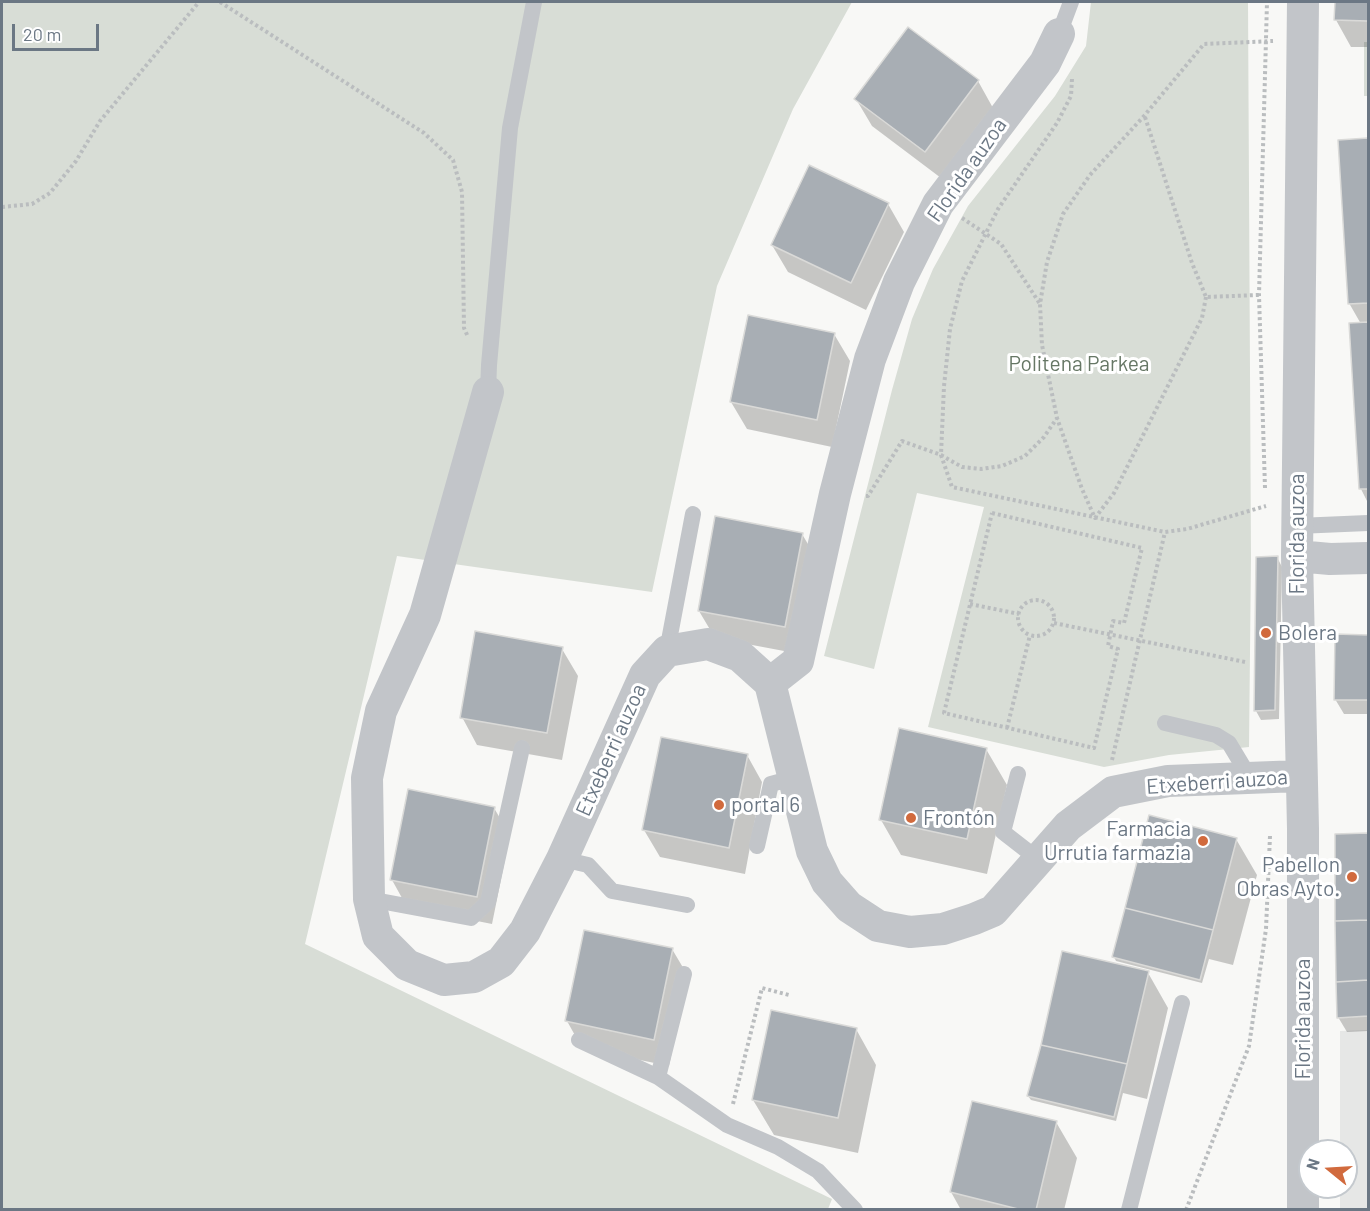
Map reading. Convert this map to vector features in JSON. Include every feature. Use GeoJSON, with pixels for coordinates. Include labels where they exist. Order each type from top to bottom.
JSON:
{"type":"FeatureCollection","features":[{"type":"Feature","properties":{"kind":"street","name":"Florida auzoa"},"geometry":{"type":"LineString","coordinates":[[1303,2],[1297,541],[1303,841],[1303,1209]]}},
{"type":"Feature","properties":{"kind":"street","name":"Florida auzoa"},"geometry":{"type":"LineString","coordinates":[[770,683],[798,661],[835,494],[870,358],[899,282],[939,204],[1045,63],[1059,34]]}},
{"type":"Feature","properties":{"kind":"street","name":"Etxeberri auzoa"},"geometry":{"type":"LineString","coordinates":[[488,378],[424,615],[381,711],[366,778],[369,899],[378,936],[407,965],[444,980],[474,977],[501,962],[525,931],[562,860],[645,675],[667,651]]}},
{"type":"Feature","properties":{"kind":"street","name":"Florida auzoa"},"geometry":{"type":"LineString","coordinates":[[1297,541],[1330,559],[1368,558]]}},
{"type":"Feature","properties":{"kind":"street"},"geometry":{"type":"LineString","coordinates":[[667,651],[708,644],[740,657],[770,683]]}},
{"type":"Feature","properties":{"kind":"street","name":"Etxeberri auzoa"},"geometry":{"type":"LineString","coordinates":[[770,683],[812,851],[827,882],[849,907],[878,926],[910,932],[943,929],[993,911],[1068,826],[1113,792],[1168,781],[1300,776]]}},
{"type":"Feature","properties":{"kind":"lane"},"geometry":{"type":"LineString","coordinates":[[488,378],[510,128],[534,2]]}},
{"type":"Feature","properties":{"kind":"lane","name":"Florida auzoa"},"geometry":{"type":"LineString","coordinates":[[1059,34],[1071,2]]}},
{"type":"Feature","properties":{"kind":"lane"},"geometry":{"type":"LineString","coordinates":[[667,651],[693,514]]}},
{"type":"Feature","properties":{"kind":"lane"},"geometry":{"type":"LineString","coordinates":[[1297,541],[1368,523]]}},
{"type":"Feature","properties":{"kind":"lane"},"geometry":{"type":"LineString","coordinates":[[1165,723],[1216,735],[1229,743],[1250,778]]}},
{"type":"Feature","properties":{"kind":"lane"},"geometry":{"type":"LineString","coordinates":[[369,899],[471,918],[488,902],[522,748]]}},
{"type":"Feature","properties":{"kind":"lane"},"geometry":{"type":"LineString","coordinates":[[1018,774],[1003,832],[1039,860]]}},
{"type":"Feature","properties":{"kind":"lane"},"geometry":{"type":"LineString","coordinates":[[757,846],[771,784],[794,778]]}},
{"type":"Feature","properties":{"kind":"lane"},"geometry":{"type":"LineString","coordinates":[[562,860],[588,865],[612,891],[687,905]]}},
{"type":"Feature","properties":{"kind":"lane"},"geometry":{"type":"LineString","coordinates":[[658,1077],[684,974]]}},
{"type":"Feature","properties":{"kind":"lane"},"geometry":{"type":"LineString","coordinates":[[1128,1209],[1182,1003]]}},
{"type":"Feature","properties":{"kind":"lane"},"geometry":{"type":"LineString","coordinates":[[579,1040],[658,1077],[728,1125],[778,1147],[819,1171],[855,1209]]}},
{"type":"Feature","properties":{"kind":"path"},"geometry":{"type":"LineString","coordinates":[[2,207],[32,204],[50,193],[76,161],[100,121],[199,2]]}},
{"type":"Feature","properties":{"kind":"path"},"geometry":{"type":"LineString","coordinates":[[220,2],[424,133],[453,160],[462,192],[464,328],[488,378]]}},
{"type":"Feature","properties":{"kind":"path"},"geometry":{"type":"LineString","coordinates":[[1267,2],[1259,294],[1266,506],[1297,541]]}},
{"type":"Feature","properties":{"kind":"path"},"geometry":{"type":"LineString","coordinates":[[1095,518],[1082,489],[1057,418],[1042,345],[1040,304],[1047,262],[1063,214],[1090,175],[1144,116],[1204,44],[1265,42]]}},
{"type":"Feature","properties":{"kind":"path"},"geometry":{"type":"LineString","coordinates":[[1069,74],[1072,80],[1071,96],[1057,123],[998,209],[962,281],[950,330],[944,386],[941,455],[952,487],[1165,532],[1187,529],[1266,506]]}},
{"type":"Feature","properties":{"kind":"path"},"geometry":{"type":"LineString","coordinates":[[1095,518],[1114,493],[1197,328],[1202,318],[1206,297],[1192,263],[1144,116]]}},
{"type":"Feature","properties":{"kind":"path"},"geometry":{"type":"LineString","coordinates":[[985,232],[1001,244],[1040,304]]}},
{"type":"Feature","properties":{"kind":"path"},"geometry":{"type":"LineString","coordinates":[[1206,297],[1259,294]]}},
{"type":"Feature","properties":{"kind":"path"},"geometry":{"type":"LineString","coordinates":[[835,494],[868,496],[902,441],[941,455],[962,467],[981,469],[1002,466],[1025,456],[1044,437],[1057,418]]}},
{"type":"Feature","properties":{"kind":"path"},"geometry":{"type":"LineString","coordinates":[[992,513],[1142,548],[1124,623],[1113,621],[1110,633],[1108,646],[1118,649],[1094,748],[944,713],[970,604],[992,513]]}},
{"type":"Feature","properties":{"kind":"path"},"geometry":{"type":"LineString","coordinates":[[1112,760],[1165,532]]}},
{"type":"Feature","properties":{"kind":"path"},"geometry":{"type":"LineString","coordinates":[[1031,601],[1044,602],[1053,610],[1054,623],[1047,633],[1041,636],[1030,635],[1021,627],[1019,614],[1021,609],[1031,601]]}},
{"type":"Feature","properties":{"kind":"path"},"geometry":{"type":"LineString","coordinates":[[970,604],[1019,614]]}},
{"type":"Feature","properties":{"kind":"path"},"geometry":{"type":"LineString","coordinates":[[1054,623],[1245,662]]}},
{"type":"Feature","properties":{"kind":"path"},"geometry":{"type":"LineString","coordinates":[[1007,728],[1030,635]]}},
{"type":"Feature","properties":{"kind":"path","name":"Florida auzoa"},"geometry":{"type":"LineString","coordinates":[[1186,1209],[1249,1046],[1266,929],[1270,829]]}},
{"type":"Feature","properties":{"kind":"path"},"geometry":{"type":"LineString","coordinates":[[728,1125],[762,988],[789,995]]}},
{"type":"Feature","properties":{"kind":"shaded area"},"geometry":{"type":"Polygon","coordinates":[[[1368,1030],[1368,1209],[1340,1209],[1340,1199],[1358,1199],[1358,1139],[1340,1139],[1340,1031],[1368,1030]]]}},
{"type":"Feature","properties":{"kind":"green space"},"geometry":{"type":"Polygon","coordinates":[[[2,2],[852,2],[793,109],[717,286],[652,592],[397,556],[305,944],[832,1199],[828,1209],[2,1209],[2,2]]]}},
{"type":"Feature","properties":{"kind":"green space","name":"Politena Parkea"},"geometry":{"type":"Polygon","coordinates":[[[1091,2],[1248,2],[1251,557],[1249,747],[1169,755],[1104,767],[928,727],[984,507],[917,493],[874,669],[824,656],[912,319],[933,269],[968,206],[1055,96],[1086,46],[1091,2]]]}},
{"type":"Feature","properties":{"kind":"green space"},"geometry":{"type":"Polygon","coordinates":[[[1364,42],[1368,42],[1368,96],[1364,96],[1364,42]]]}},
{"type":"Feature","properties":{"kind":"building"},"geometry":{"type":"Polygon","coordinates":[[[1335,2],[1368,2],[1368,21],[1334,20],[1335,2]]]}},
{"type":"Feature","properties":{"kind":"building"},"geometry":{"type":"Polygon","coordinates":[[[908,27],[979,80],[925,152],[854,99],[908,27]]]}},
{"type":"Feature","properties":{"kind":"building"},"geometry":{"type":"Polygon","coordinates":[[[1368,138],[1368,303],[1348,304],[1338,140],[1368,138]]]}},
{"type":"Feature","properties":{"kind":"building"},"geometry":{"type":"Polygon","coordinates":[[[809,165],[889,203],[851,283],[771,245],[809,165]]]}},
{"type":"Feature","properties":{"kind":"building"},"geometry":{"type":"Polygon","coordinates":[[[748,315],[835,333],[817,420],[730,402],[748,315]]]}},
{"type":"Feature","properties":{"kind":"building"},"geometry":{"type":"Polygon","coordinates":[[[1368,322],[1368,489],[1359,489],[1349,323],[1368,322]]]}},
{"type":"Feature","properties":{"kind":"building"},"geometry":{"type":"Polygon","coordinates":[[[715,516],[803,533],[785,627],[698,611],[715,516]]]}},
{"type":"Feature","properties":{"kind":"building","name":"Bolera"},"geometry":{"type":"Polygon","coordinates":[[[1278,556],[1275,710],[1254,711],[1256,557],[1278,556]]]}},
{"type":"Feature","properties":{"kind":"building"},"geometry":{"type":"Polygon","coordinates":[[[475,631],[563,647],[547,733],[460,718],[475,631]]]}},
{"type":"Feature","properties":{"kind":"building"},"geometry":{"type":"Polygon","coordinates":[[[1335,634],[1368,635],[1368,700],[1334,700],[1335,634]]]}},
{"type":"Feature","properties":{"kind":"building"},"geometry":{"type":"Polygon","coordinates":[[[899,728],[987,748],[967,839],[879,820],[899,728]]]}},
{"type":"Feature","properties":{"kind":"building"},"geometry":{"type":"Polygon","coordinates":[[[661,737],[748,754],[729,848],[642,830],[661,737]]]}},
{"type":"Feature","properties":{"kind":"building"},"geometry":{"type":"Polygon","coordinates":[[[408,789],[495,807],[477,897],[390,880],[408,789]]]}},
{"type":"Feature","properties":{"kind":"building"},"geometry":{"type":"Polygon","coordinates":[[[1149,815],[1237,838],[1213,930],[1125,908],[1149,815]]]}},
{"type":"Feature","properties":{"kind":"building","name":"Pabellon Obras Ayto."},"geometry":{"type":"Polygon","coordinates":[[[1368,833],[1368,920],[1335,921],[1335,834],[1368,833]]]}},
{"type":"Feature","properties":{"kind":"building"},"geometry":{"type":"Polygon","coordinates":[[[1125,908],[1213,930],[1200,980],[1112,957],[1125,908]]]}},
{"type":"Feature","properties":{"kind":"building"},"geometry":{"type":"Polygon","coordinates":[[[1368,920],[1368,980],[1336,982],[1335,921],[1368,920]]]}},
{"type":"Feature","properties":{"kind":"building"},"geometry":{"type":"Polygon","coordinates":[[[584,930],[673,948],[654,1040],[565,1021],[584,930]]]}},
{"type":"Feature","properties":{"kind":"building"},"geometry":{"type":"Polygon","coordinates":[[[1062,951],[1149,971],[1127,1064],[1041,1045],[1062,951]]]}},
{"type":"Feature","properties":{"kind":"building"},"geometry":{"type":"Polygon","coordinates":[[[1368,980],[1368,1016],[1337,1018],[1336,982],[1368,980]]]}},
{"type":"Feature","properties":{"kind":"building"},"geometry":{"type":"Polygon","coordinates":[[[771,1010],[857,1028],[838,1118],[752,1100],[771,1010]]]}},
{"type":"Feature","properties":{"kind":"building"},"geometry":{"type":"Polygon","coordinates":[[[1041,1045],[1127,1064],[1114,1117],[1027,1096],[1041,1045]]]}},
{"type":"Feature","properties":{"kind":"building"},"geometry":{"type":"Polygon","coordinates":[[[972,1101],[1057,1121],[1036,1210],[1022,1210],[950,1192],[972,1101]]]}},
{"type":"Feature","properties":{"kind":"place","name":"Bolera"},"geometry":{"type":"Point","coordinates":[1266,633]}},
{"type":"Feature","properties":{"kind":"place","name":"portal 6"},"geometry":{"type":"Point","coordinates":[719,805]}},
{"type":"Feature","properties":{"kind":"place","name":"Frontón"},"geometry":{"type":"Point","coordinates":[911,818]}},
{"type":"Feature","properties":{"kind":"place","name":"Farmacia Urrutia farmazia"},"geometry":{"type":"Point","coordinates":[1203,841]}},
{"type":"Feature","properties":{"kind":"place","name":"Pabellon Obras Ayto."},"geometry":{"type":"Point","coordinates":[1352,877]}}]}
